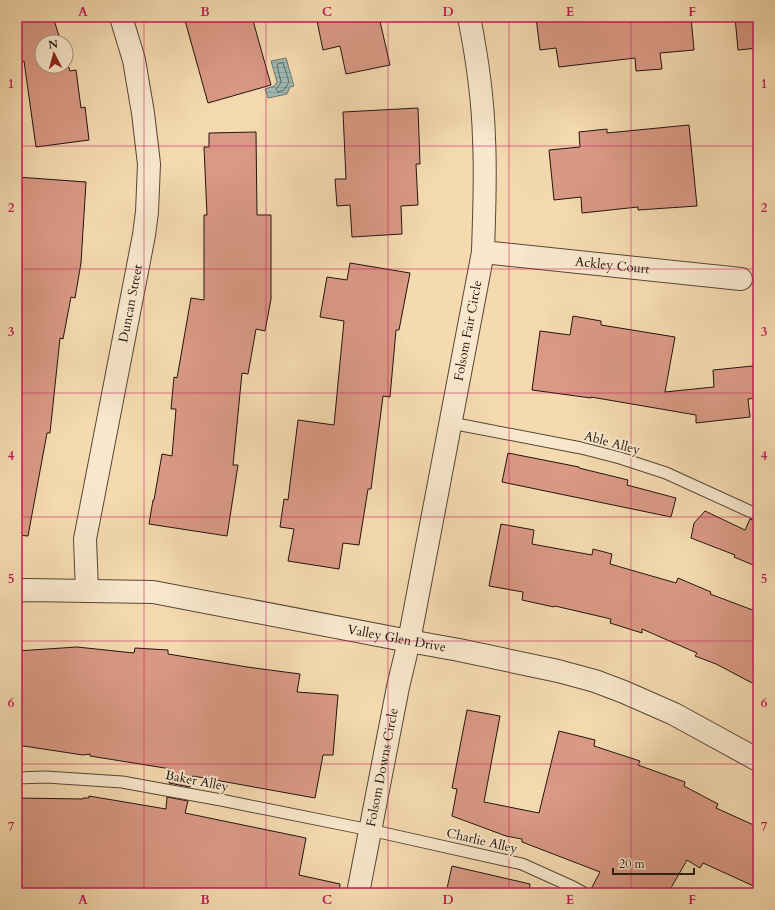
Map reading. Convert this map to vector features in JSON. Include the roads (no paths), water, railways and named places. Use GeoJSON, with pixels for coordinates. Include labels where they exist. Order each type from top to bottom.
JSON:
{"type":"FeatureCollection","features":[{"type":"Feature","properties":{"kind":"street","name":"Duncan Street"},"geometry":{"type":"LineString","coordinates":[[87,591],[85,539],[144,235],[147,212],[149,164],[144,113],[134,60],[121,17]]}},
{"type":"Feature","properties":{"kind":"street","name":"Folsom Fair Circle"},"geometry":{"type":"LineString","coordinates":[[409,642],[483,252],[485,194],[484,138],[480,83],[469,17]]}},
{"type":"Feature","properties":{"kind":"street","name":"Ackley Court"},"geometry":{"type":"LineString","coordinates":[[483,252],[741,279]]}},
{"type":"Feature","properties":{"kind":"street","name":"Valley Glen Drive"},"geometry":{"type":"LineString","coordinates":[[17,591],[153,592],[409,642],[521,662],[595,681],[624,692],[674,714],[758,760]]}},
{"type":"Feature","properties":{"kind":"street","name":"Folsom Downs Circle"},"geometry":{"type":"LineString","coordinates":[[358,893],[398,687],[409,642]]}},
{"type":"Feature","properties":{"kind":"lane","name":"Able Alley"},"geometry":{"type":"LineString","coordinates":[[451,423],[581,448],[620,458],[666,473],[758,515]]}},
{"type":"Feature","properties":{"kind":"lane","name":"Baker Alley"},"geometry":{"type":"LineString","coordinates":[[17,778],[46,777],[122,782],[370,830]]}},
{"type":"Feature","properties":{"kind":"lane","name":"Charlie Alley"},"geometry":{"type":"LineString","coordinates":[[370,830],[522,864],[573,886],[584,893]]}},
{"type":"Feature","properties":{"kind":"water"},"geometry":{"type":"Polygon","coordinates":[[[286,58],[294,86],[290,87],[287,94],[268,98],[265,89],[274,86],[277,82],[271,61],[286,58]]]}}]}
